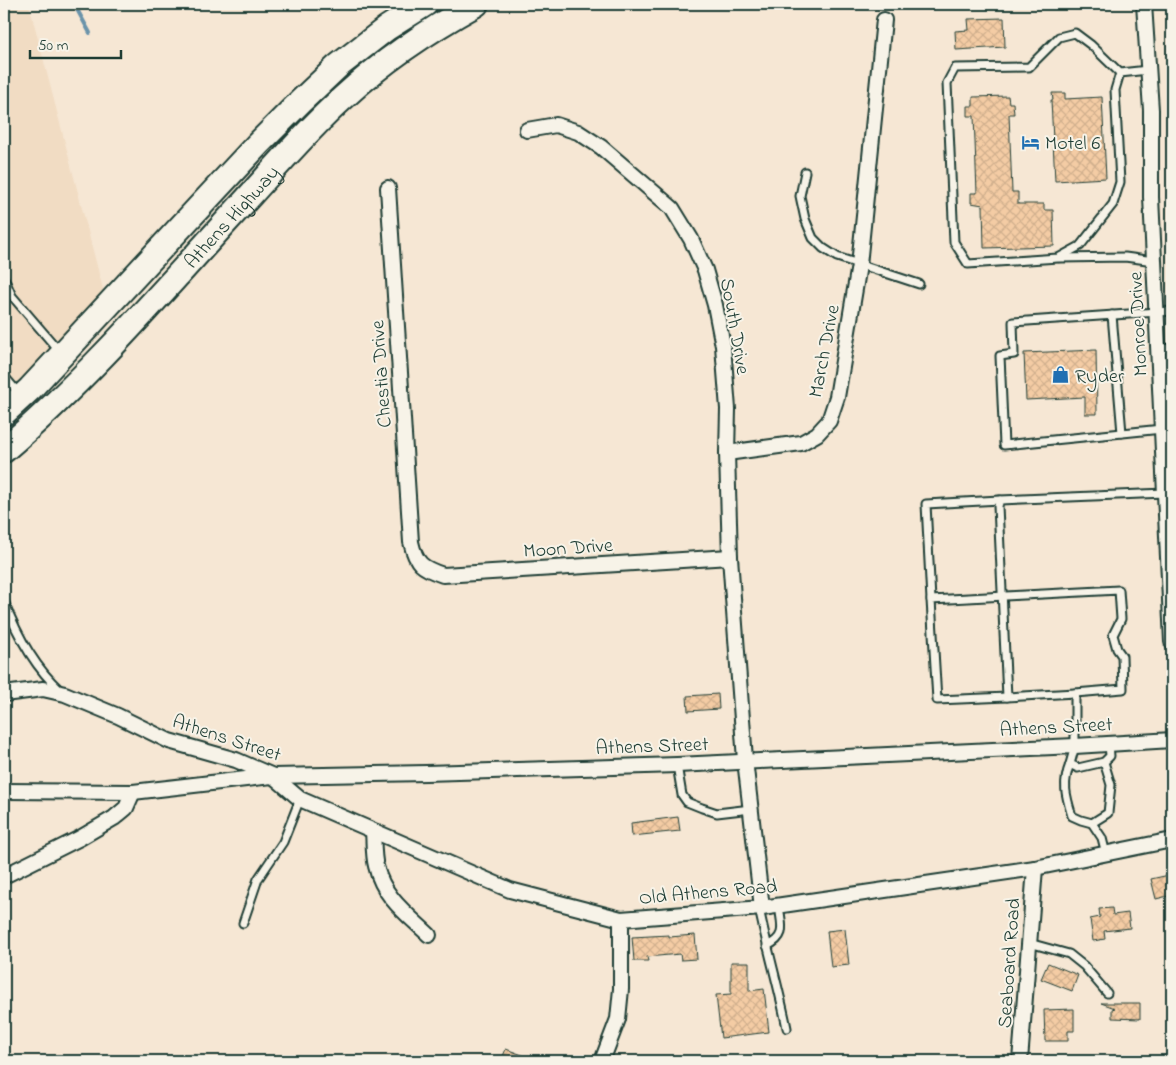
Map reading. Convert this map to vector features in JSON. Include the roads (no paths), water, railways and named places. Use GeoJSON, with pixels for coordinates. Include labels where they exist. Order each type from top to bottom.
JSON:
{"type":"FeatureCollection","features":[{"type":"Feature","properties":{"kind":"highway","name":"Athens Highway"},"geometry":{"type":"LineString","coordinates":[[4,413],[62,354],[237,166],[338,66],[380,34],[425,4]]}},
{"type":"Feature","properties":{"kind":"highway","name":"Athens Highway"},"geometry":{"type":"LineString","coordinates":[[7,449],[56,403],[148,308],[298,143],[342,98],[377,68],[411,43],[476,4]]}},
{"type":"Feature","properties":{"kind":"street","name":"Monroe Drive"},"geometry":{"type":"LineString","coordinates":[[1144,4],[1150,110],[1150,197],[1157,312],[1165,349],[1162,429],[1165,493],[1170,526],[1172,642]]}},
{"type":"Feature","properties":{"kind":"street","name":"March Drive"},"geometry":{"type":"LineString","coordinates":[[727,453],[801,443],[817,434],[829,421],[837,397],[859,265],[884,20]]}},
{"type":"Feature","properties":{"kind":"street","name":"South Drive"},"geometry":{"type":"LineString","coordinates":[[526,130],[556,125],[578,132],[601,147],[672,208],[691,240],[705,270],[715,304],[723,346],[728,409],[727,453]]}},
{"type":"Feature","properties":{"kind":"street","name":"Chestia Drive"},"geometry":{"type":"LineString","coordinates":[[388,188],[411,542],[414,557]]}},
{"type":"Feature","properties":{"kind":"street"},"geometry":{"type":"LineString","coordinates":[[727,453],[730,557],[745,760],[760,908]]}},
{"type":"Feature","properties":{"kind":"street","name":"Moon Drive"},"geometry":{"type":"LineString","coordinates":[[414,557],[427,569],[443,575],[730,557]]}},
{"type":"Feature","properties":{"kind":"street","name":"Athens Street"},"geometry":{"type":"LineString","coordinates":[[4,694],[43,689],[65,694],[169,741],[236,760],[273,776],[677,765],[745,760],[1172,740]]}},
{"type":"Feature","properties":{"kind":"street"},"geometry":{"type":"LineString","coordinates":[[4,791],[132,792],[273,776]]}},
{"type":"Feature","properties":{"kind":"street","name":"Old Athens Road"},"geometry":{"type":"LineString","coordinates":[[273,776],[300,799],[510,890],[621,919],[760,908],[1035,868],[1172,840]]}},
{"type":"Feature","properties":{"kind":"street"},"geometry":{"type":"LineString","coordinates":[[4,876],[80,838],[114,818],[126,808],[132,792]]}},
{"type":"Feature","properties":{"kind":"street"},"geometry":{"type":"LineString","coordinates":[[373,831],[375,865],[383,886],[391,899],[429,935]]}},
{"type":"Feature","properties":{"kind":"street","name":"Seaboard Road"},"geometry":{"type":"LineString","coordinates":[[1020,1061],[1035,868]]}},
{"type":"Feature","properties":{"kind":"street"},"geometry":{"type":"LineString","coordinates":[[602,1061],[618,1019],[621,989],[621,919]]}},
{"type":"Feature","properties":{"kind":"lane"},"geometry":{"type":"LineString","coordinates":[[1120,73],[1091,45],[1075,33],[1059,37],[1029,67],[955,68],[947,83],[954,242],[968,264],[1058,258],[1125,257],[1155,261]]}},
{"type":"Feature","properties":{"kind":"lane"},"geometry":{"type":"LineString","coordinates":[[1120,73],[1148,70]]}},
{"type":"Feature","properties":{"kind":"lane"},"geometry":{"type":"LineString","coordinates":[[1058,258],[1080,246],[1113,204],[1120,182],[1115,90],[1120,73]]}},
{"type":"Feature","properties":{"kind":"lane"},"geometry":{"type":"LineString","coordinates":[[805,172],[800,196],[805,219],[813,238],[823,248],[837,257],[919,284]]}},
{"type":"Feature","properties":{"kind":"lane"},"geometry":{"type":"LineString","coordinates":[[4,278],[12,296],[62,354]]}},
{"type":"Feature","properties":{"kind":"lane"},"geometry":{"type":"LineString","coordinates":[[1162,429],[1004,445],[1000,356],[1014,354],[1012,322],[1172,311]]}},
{"type":"Feature","properties":{"kind":"lane"},"geometry":{"type":"LineString","coordinates":[[1112,315],[1122,433]]}},
{"type":"Feature","properties":{"kind":"lane"},"geometry":{"type":"LineString","coordinates":[[4,376],[22,396]]}},
{"type":"Feature","properties":{"kind":"lane"},"geometry":{"type":"LineString","coordinates":[[931,600],[1119,590],[1121,618],[1113,635],[1117,649],[1122,656],[1123,689],[936,700],[926,504],[1165,493]]}},
{"type":"Feature","properties":{"kind":"lane"},"geometry":{"type":"LineString","coordinates":[[1000,500],[998,506],[1007,697]]}},
{"type":"Feature","properties":{"kind":"lane"},"geometry":{"type":"LineString","coordinates":[[4,601],[9,616],[30,655],[49,680],[65,694]]}},
{"type":"Feature","properties":{"kind":"lane"},"geometry":{"type":"LineString","coordinates":[[1075,693],[1075,746],[1066,775],[1065,792],[1072,816],[1092,823],[1102,838],[1106,854]]}},
{"type":"Feature","properties":{"kind":"lane"},"geometry":{"type":"LineString","coordinates":[[1070,764],[1078,768],[1104,762],[1110,756],[1110,744]]}},
{"type":"Feature","properties":{"kind":"lane"},"geometry":{"type":"LineString","coordinates":[[1092,823],[1108,814],[1111,785],[1104,762]]}},
{"type":"Feature","properties":{"kind":"lane"},"geometry":{"type":"LineString","coordinates":[[677,765],[682,796],[687,802],[717,813],[751,809]]}},
{"type":"Feature","properties":{"kind":"lane"},"geometry":{"type":"LineString","coordinates":[[243,923],[258,879],[284,842],[300,799]]}},
{"type":"Feature","properties":{"kind":"lane"},"geometry":{"type":"LineString","coordinates":[[767,946],[777,942],[782,933],[778,905]]}},
{"type":"Feature","properties":{"kind":"lane"},"geometry":{"type":"LineString","coordinates":[[760,908],[767,946],[780,991],[787,1028]]}},
{"type":"Feature","properties":{"kind":"lane"},"geometry":{"type":"LineString","coordinates":[[1030,942],[1069,954],[1084,966],[1107,993]]}},
{"type":"Feature","properties":{"kind":"waterway"},"geometry":{"type":"LineString","coordinates":[[74,4],[90,33]]}},
{"type":"Feature","properties":{"kind":"waterway"},"geometry":{"type":"LineString","coordinates":[[88,1061],[99,1059],[104,1061]]}},
{"type":"Feature","properties":{"kind":"place","name":"Motel 6"},"geometry":{"type":"Point","coordinates":[1031,142]}},
{"type":"Feature","properties":{"kind":"place","name":"Ryder"},"geometry":{"type":"Point","coordinates":[1061,375]}}]}
